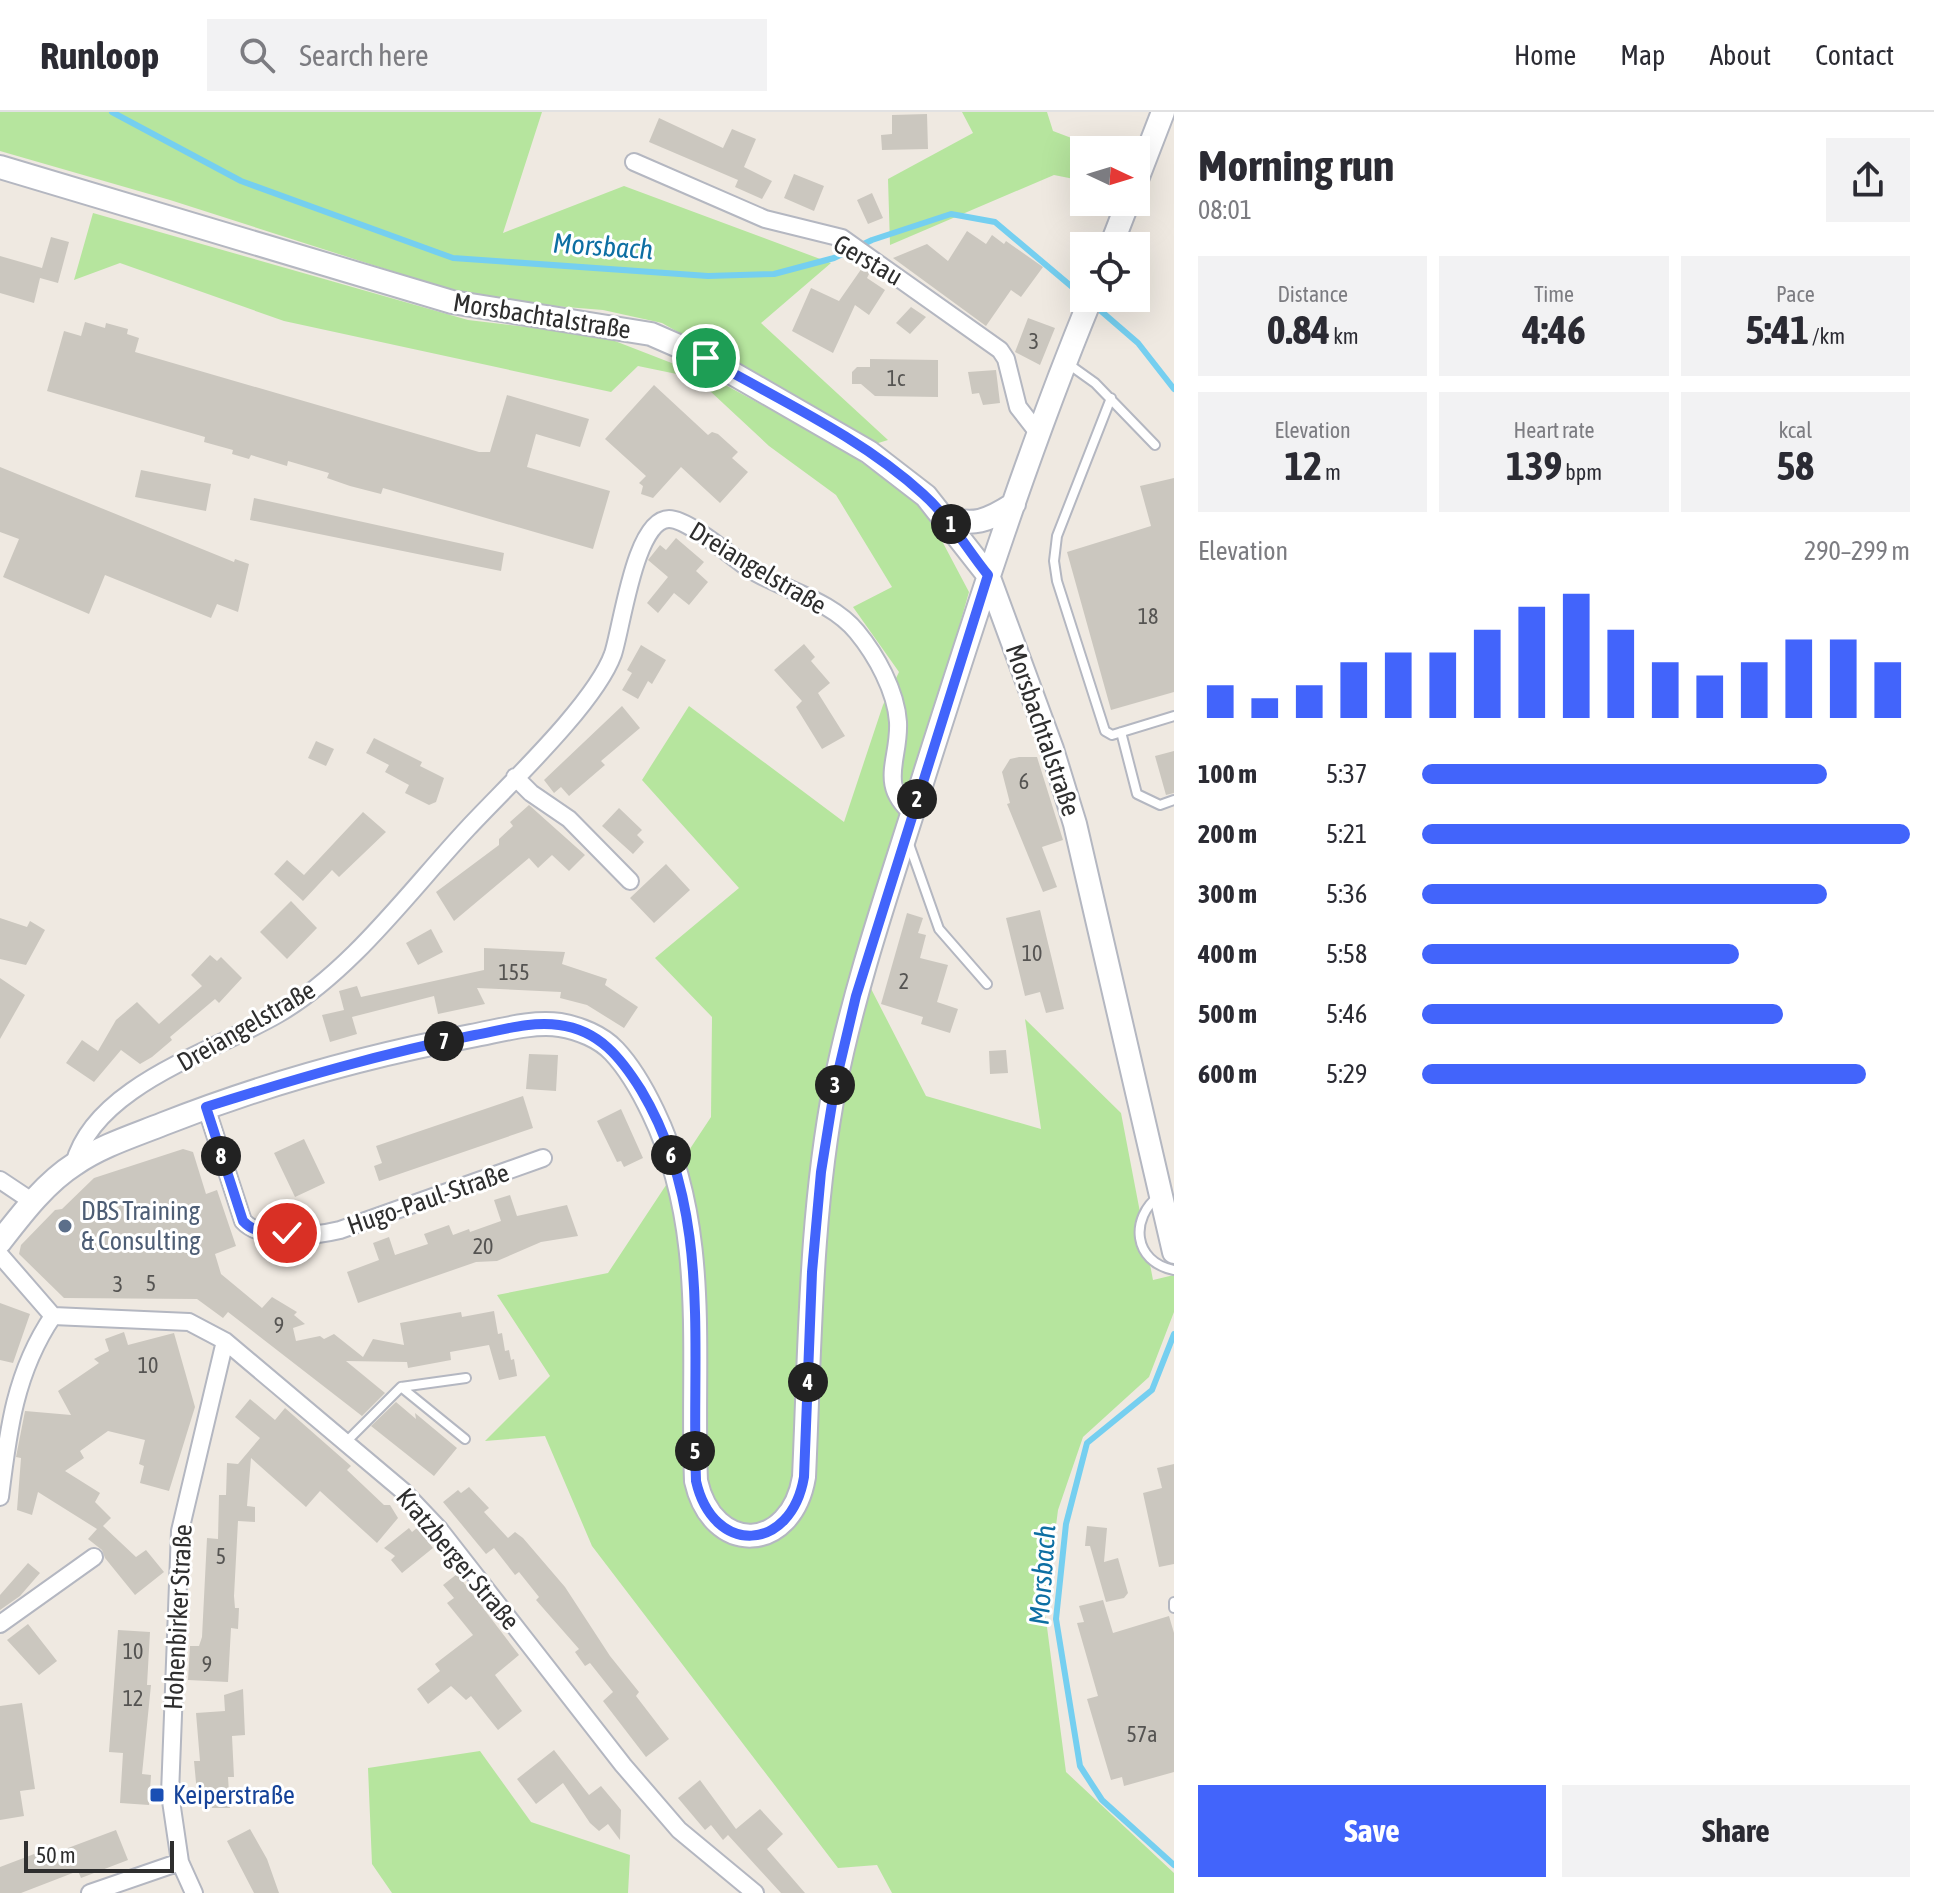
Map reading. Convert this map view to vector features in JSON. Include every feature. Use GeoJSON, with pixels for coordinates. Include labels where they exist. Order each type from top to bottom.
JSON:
{"type":"FeatureCollection","features":[{"type":"Feature","properties":{"kind":"main road"},"geometry":{"type":"LineString","coordinates":[[1150,146],[1163,112]]}},
{"type":"Feature","properties":{"kind":"main road","name":"Morsbachtalstraße"},"geometry":{"type":"LineString","coordinates":[[0,167],[452,302],[622,327],[662,338],[706,358],[869,452],[916,488],[944,517],[988,575],[1075,824],[1174,1252]]}},
{"type":"Feature","properties":{"kind":"main road"},"geometry":{"type":"LineString","coordinates":[[0,1242],[33,1202],[74,1164],[108,1146],[206,1107],[383,1055],[524,1026],[573,1028],[586,1032],[613,1050],[646,1099],[664,1135],[687,1214],[697,1309],[695,1465],[699,1494],[712,1519],[727,1530],[753,1534],[771,1531],[785,1523],[801,1493],[812,1272],[821,1172],[835,1085],[856,996],[988,575],[1085,312]]}},
{"type":"Feature","properties":{"kind":"main road"},"geometry":{"type":"LineString","coordinates":[[944,517],[966,524],[988,521],[1014,504]]}},
{"type":"Feature","properties":{"kind":"street","name":"Gerstau"},"geometry":{"type":"LineString","coordinates":[[634,162],[765,219],[842,238],[874,258],[1000,350],[1006,359],[1018,407],[1039,434]]}},
{"type":"Feature","properties":{"kind":"street","name":"Dreiangelstraße"},"geometry":{"type":"LineString","coordinates":[[74,1164],[85,1138],[122,1099],[311,993],[515,777],[605,672],[644,537],[655,524],[669,519],[683,523],[753,571],[831,611],[854,628],[883,676],[896,706],[898,723],[892,782],[894,793],[913,814]]}},
{"type":"Feature","properties":{"kind":"street"},"geometry":{"type":"LineString","coordinates":[[515,777],[531,793],[569,819],[630,881]]}},
{"type":"Feature","properties":{"kind":"street","name":"Hugo-Paul-Straße"},"geometry":{"type":"LineString","coordinates":[[206,1107],[243,1221],[250,1229],[263,1232],[314,1234],[340,1230],[543,1158]]}},
{"type":"Feature","properties":{"kind":"street"},"geometry":{"type":"LineString","coordinates":[[0,1180],[33,1202]]}},
{"type":"Feature","properties":{"kind":"street"},"geometry":{"type":"LineString","coordinates":[[0,1255],[53,1316],[25,1364],[0,1497]]}},
{"type":"Feature","properties":{"kind":"street","name":"Kratzberger Straße"},"geometry":{"type":"LineString","coordinates":[[53,1316],[179,1321],[201,1327],[225,1341],[403,1491],[439,1529],[623,1765],[679,1830],[755,1893]]}},
{"type":"Feature","properties":{"kind":"street","name":"Hohenbirker Straße"},"geometry":{"type":"LineString","coordinates":[[194,1893],[180,1862],[170,1794],[180,1531],[225,1341]]}},
{"type":"Feature","properties":{"kind":"street"},"geometry":{"type":"LineString","coordinates":[[0,1624],[94,1557]]}},
{"type":"Feature","properties":{"kind":"street"},"geometry":{"type":"LineString","coordinates":[[90,1893],[180,1862]]}},
{"type":"Feature","properties":{"kind":"lane"},"geometry":{"type":"LineString","coordinates":[[1066,362],[1111,398],[1155,445]]}},
{"type":"Feature","properties":{"kind":"lane"},"geometry":{"type":"LineString","coordinates":[[1111,398],[1057,536],[1054,561],[1057,581],[1101,726],[1112,735],[1174,716]]}},
{"type":"Feature","properties":{"kind":"lane"},"geometry":{"type":"LineString","coordinates":[[1121,732],[1137,794],[1160,805],[1174,800]]}},
{"type":"Feature","properties":{"kind":"lane"},"geometry":{"type":"LineString","coordinates":[[906,836],[939,929],[987,984]]}},
{"type":"Feature","properties":{"kind":"lane"},"geometry":{"type":"LineString","coordinates":[[1161,1195],[1148,1204],[1140,1217],[1138,1231],[1141,1246],[1149,1259],[1174,1270]]}},
{"type":"Feature","properties":{"kind":"lane"},"geometry":{"type":"LineString","coordinates":[[345,1443],[401,1387],[466,1378]]}},
{"type":"Feature","properties":{"kind":"lane"},"geometry":{"type":"LineString","coordinates":[[401,1387],[465,1439]]}},
{"type":"Feature","properties":{"kind":"lane"},"geometry":{"type":"LineString","coordinates":[[1174,1602],[1174,1608]]}},
{"type":"Feature","properties":{"kind":"green space"},"geometry":{"type":"Polygon","coordinates":[[[0,112],[542,112],[503,233],[624,186],[831,263],[761,323],[888,440],[875,444],[662,323],[603,310],[482,300],[170,200],[0,151],[0,112]]]}},
{"type":"Feature","properties":{"kind":"green space"},"geometry":{"type":"Polygon","coordinates":[[[962,112],[1047,112],[1053,131],[1070,137],[1070,178],[1054,175],[890,245],[888,179],[973,133],[962,112]]]}},
{"type":"Feature","properties":{"kind":"green space"},"geometry":{"type":"Polygon","coordinates":[[[93,213],[468,320],[602,336],[718,381],[840,447],[924,507],[969,592],[919,767],[865,977],[926,1096],[1041,1129],[1025,1019],[1121,1113],[1153,1280],[1174,1275],[1174,1312],[1149,1377],[1083,1437],[1058,1510],[1045,1612],[1066,1772],[1174,1873],[1174,1893],[892,1893],[877,1865],[838,1868],[592,1546],[545,1436],[485,1441],[550,1376],[497,1295],[608,1273],[711,1117],[712,1017],[655,958],[739,888],[642,780],[689,706],[844,822],[883,705],[899,672],[853,607],[892,587],[836,495],[769,446],[696,378],[638,366],[611,392],[284,321],[120,263],[74,280],[93,213]]]}},
{"type":"Feature","properties":{"kind":"green space"},"geometry":{"type":"Polygon","coordinates":[[[480,1751],[531,1822],[630,1855],[628,1893],[392,1893],[372,1864],[368,1768],[480,1751]]]}},
{"type":"Feature","properties":{"kind":"building"},"geometry":{"type":"Polygon","coordinates":[[[927,114],[928,149],[882,150],[881,135],[892,134],[892,115],[927,114]]]}},
{"type":"Feature","properties":{"kind":"building"},"geometry":{"type":"Polygon","coordinates":[[[659,118],[723,148],[732,129],[756,139],[744,167],[772,181],[762,199],[735,187],[738,180],[649,142],[659,118]]]}},
{"type":"Feature","properties":{"kind":"building"},"geometry":{"type":"Polygon","coordinates":[[[794,174],[824,186],[814,211],[784,198],[794,174]]]}},
{"type":"Feature","properties":{"kind":"building"},"geometry":{"type":"Polygon","coordinates":[[[872,193],[883,218],[868,224],[857,200],[872,193]]]}},
{"type":"Feature","properties":{"kind":"building"},"geometry":{"type":"Polygon","coordinates":[[[967,231],[986,244],[992,235],[1004,244],[1006,241],[1043,267],[1021,297],[1011,290],[986,326],[893,258],[927,244],[948,261],[967,231]]]}},
{"type":"Feature","properties":{"kind":"building"},"geometry":{"type":"Polygon","coordinates":[[[51,237],[69,242],[58,283],[40,278],[34,303],[0,293],[0,256],[42,268],[51,237]]]}},
{"type":"Feature","properties":{"kind":"building"},"geometry":{"type":"Polygon","coordinates":[[[862,268],[870,272],[867,278],[885,290],[869,315],[855,305],[833,353],[792,331],[811,288],[839,301],[862,268]]]}},
{"type":"Feature","properties":{"kind":"building"},"geometry":{"type":"Polygon","coordinates":[[[911,307],[926,317],[910,334],[896,323],[911,307]]]}},
{"type":"Feature","properties":{"kind":"building"},"geometry":{"type":"Polygon","coordinates":[[[1028,318],[1055,328],[1040,365],[1015,352],[1028,318]]]}},
{"type":"Feature","properties":{"kind":"building"},"geometry":{"type":"Polygon","coordinates":[[[85,322],[105,328],[106,323],[128,329],[127,334],[139,338],[135,352],[479,452],[490,452],[507,395],[589,419],[580,447],[536,434],[527,467],[610,491],[593,549],[383,488],[381,494],[350,486],[327,478],[329,473],[288,461],[287,466],[251,455],[249,459],[232,454],[233,450],[204,442],[205,437],[47,391],[64,331],[81,336],[85,322]]]}},
{"type":"Feature","properties":{"kind":"building"},"geometry":{"type":"Polygon","coordinates":[[[870,359],[938,360],[938,397],[875,396],[861,384],[852,384],[852,372],[857,367],[870,367],[870,359]]]}},
{"type":"Feature","properties":{"kind":"building"},"geometry":{"type":"Polygon","coordinates":[[[996,370],[1000,403],[983,405],[979,393],[972,394],[968,372],[996,370]]]}},
{"type":"Feature","properties":{"kind":"building"},"geometry":{"type":"Polygon","coordinates":[[[654,385],[708,435],[712,432],[718,434],[738,452],[732,458],[748,472],[720,503],[681,467],[653,498],[641,494],[643,486],[639,483],[646,476],[605,439],[654,385]]]}},
{"type":"Feature","properties":{"kind":"building"},"geometry":{"type":"Polygon","coordinates":[[[0,467],[234,562],[235,559],[249,564],[238,612],[217,604],[211,618],[105,575],[89,614],[3,577],[19,539],[0,532],[0,467]]]}},
{"type":"Feature","properties":{"kind":"building"},"geometry":{"type":"Polygon","coordinates":[[[141,470],[211,484],[206,511],[135,497],[141,470]]]}},
{"type":"Feature","properties":{"kind":"building"},"geometry":{"type":"Polygon","coordinates":[[[1174,478],[1174,692],[1111,710],[1067,552],[1151,526],[1140,486],[1174,478]]]}},
{"type":"Feature","properties":{"kind":"building"},"geometry":{"type":"Polygon","coordinates":[[[254,498],[504,553],[501,571],[250,520],[254,498]]]}},
{"type":"Feature","properties":{"kind":"building"},"geometry":{"type":"Polygon","coordinates":[[[676,538],[704,562],[696,571],[708,582],[689,605],[674,593],[658,613],[647,603],[668,577],[648,560],[660,545],[666,550],[676,538]]]}},
{"type":"Feature","properties":{"kind":"building"},"geometry":{"type":"Polygon","coordinates":[[[804,644],[815,657],[811,661],[830,683],[818,693],[845,736],[822,749],[796,707],[802,701],[774,670],[804,644]]]}},
{"type":"Feature","properties":{"kind":"building"},"geometry":{"type":"Polygon","coordinates":[[[641,645],[666,660],[652,684],[648,681],[638,699],[622,690],[632,673],[627,670],[641,645]]]}},
{"type":"Feature","properties":{"kind":"building"},"geometry":{"type":"Polygon","coordinates":[[[622,706],[640,728],[601,761],[605,765],[569,796],[561,787],[554,793],[544,780],[622,706]]]}},
{"type":"Feature","properties":{"kind":"building"},"geometry":{"type":"Polygon","coordinates":[[[374,738],[422,762],[420,766],[444,778],[436,802],[429,805],[405,793],[409,785],[385,772],[389,765],[366,753],[374,738]]]}},
{"type":"Feature","properties":{"kind":"building"},"geometry":{"type":"Polygon","coordinates":[[[316,741],[334,749],[326,766],[308,758],[316,741]]]}},
{"type":"Feature","properties":{"kind":"building"},"geometry":{"type":"Polygon","coordinates":[[[1174,751],[1174,793],[1166,795],[1155,756],[1174,751]]]}},
{"type":"Feature","properties":{"kind":"building"},"geometry":{"type":"Polygon","coordinates":[[[1037,757],[1063,840],[1042,847],[1057,887],[1043,892],[1007,804],[1010,803],[1002,772],[1010,759],[1037,757]]]}},
{"type":"Feature","properties":{"kind":"building"},"geometry":{"type":"Polygon","coordinates":[[[529,805],[585,855],[569,871],[552,855],[538,868],[529,858],[454,921],[436,892],[499,845],[499,839],[513,826],[510,822],[529,805]]]}},
{"type":"Feature","properties":{"kind":"building"},"geometry":{"type":"Polygon","coordinates":[[[619,808],[642,830],[637,835],[644,842],[633,854],[602,826],[619,808]]]}},
{"type":"Feature","properties":{"kind":"building"},"geometry":{"type":"Polygon","coordinates":[[[363,812],[386,832],[339,877],[332,870],[303,901],[274,874],[287,860],[304,875],[363,812]]]}},
{"type":"Feature","properties":{"kind":"building"},"geometry":{"type":"Polygon","coordinates":[[[666,864],[690,890],[654,923],[630,898],[666,864]]]}},
{"type":"Feature","properties":{"kind":"building"},"geometry":{"type":"Polygon","coordinates":[[[291,901],[317,928],[287,959],[260,932],[291,901]]]}},
{"type":"Feature","properties":{"kind":"building"},"geometry":{"type":"Polygon","coordinates":[[[1040,910],[1064,1009],[1046,1013],[1040,992],[1025,996],[1006,918],[1040,910]]]}},
{"type":"Feature","properties":{"kind":"building"},"geometry":{"type":"Polygon","coordinates":[[[907,913],[923,918],[918,933],[926,935],[920,958],[948,965],[937,1002],[958,1009],[950,1033],[921,1024],[923,1017],[881,1004],[907,913]]]}},
{"type":"Feature","properties":{"kind":"building"},"geometry":{"type":"Polygon","coordinates":[[[0,918],[27,927],[30,921],[45,930],[26,965],[0,959],[0,918]]]}},
{"type":"Feature","properties":{"kind":"building"},"geometry":{"type":"Polygon","coordinates":[[[431,929],[443,952],[418,965],[406,943],[431,929]]]}},
{"type":"Feature","properties":{"kind":"building"},"geometry":{"type":"Polygon","coordinates":[[[484,948],[565,952],[562,964],[607,979],[605,985],[638,1007],[624,1028],[587,1005],[560,998],[561,992],[477,988],[485,1004],[438,1014],[434,996],[352,1017],[357,1034],[330,1042],[322,1015],[344,1010],[339,991],[357,986],[361,997],[484,970],[484,948]]]}},
{"type":"Feature","properties":{"kind":"building"},"geometry":{"type":"Polygon","coordinates":[[[210,955],[217,961],[221,957],[242,978],[219,1003],[215,999],[170,1037],[172,1040],[152,1057],[140,1064],[121,1050],[94,1082],[66,1063],[82,1040],[98,1051],[116,1020],[137,1002],[159,1024],[202,986],[191,975],[210,955]]]}},
{"type":"Feature","properties":{"kind":"building"},"geometry":{"type":"Polygon","coordinates":[[[0,978],[25,995],[0,1039],[0,978]]]}},
{"type":"Feature","properties":{"kind":"building"},"geometry":{"type":"Polygon","coordinates":[[[1006,1050],[1008,1073],[990,1074],[989,1051],[1006,1050]]]}},
{"type":"Feature","properties":{"kind":"building"},"geometry":{"type":"Polygon","coordinates":[[[529,1054],[558,1055],[556,1091],[526,1089],[529,1054]]]}},
{"type":"Feature","properties":{"kind":"building"},"geometry":{"type":"Polygon","coordinates":[[[523,1096],[533,1128],[379,1181],[374,1166],[382,1163],[376,1146],[523,1096]]]}},
{"type":"Feature","properties":{"kind":"building"},"geometry":{"type":"Polygon","coordinates":[[[621,1109],[643,1158],[624,1167],[621,1161],[617,1162],[597,1121],[621,1109]]]}},
{"type":"Feature","properties":{"kind":"building"},"geometry":{"type":"Polygon","coordinates":[[[304,1139],[325,1183],[295,1197],[274,1153],[304,1139]]]}},
{"type":"Feature","properties":{"kind":"building"},"geometry":{"type":"Polygon","coordinates":[[[183,1149],[193,1152],[206,1194],[217,1190],[236,1246],[215,1254],[221,1274],[262,1308],[272,1297],[297,1312],[294,1315],[305,1324],[293,1328],[296,1341],[320,1336],[324,1339],[334,1334],[363,1357],[373,1339],[404,1345],[400,1323],[461,1312],[462,1317],[494,1311],[498,1334],[502,1333],[505,1351],[509,1350],[511,1360],[514,1359],[517,1376],[499,1380],[489,1345],[450,1352],[451,1360],[408,1368],[407,1362],[346,1361],[385,1393],[362,1416],[228,1312],[223,1318],[197,1299],[64,1298],[19,1254],[21,1245],[55,1210],[62,1209],[94,1178],[183,1149]]]}},
{"type":"Feature","properties":{"kind":"building"},"geometry":{"type":"Polygon","coordinates":[[[510,1195],[517,1216],[567,1205],[578,1236],[541,1242],[497,1261],[476,1262],[358,1303],[347,1272],[379,1260],[373,1243],[389,1237],[395,1255],[428,1244],[424,1234],[449,1225],[453,1235],[469,1229],[470,1232],[501,1221],[494,1200],[510,1195]]]}},
{"type":"Feature","properties":{"kind":"building"},"geometry":{"type":"Polygon","coordinates":[[[0,1303],[30,1314],[13,1363],[0,1360],[0,1303]]]}},
{"type":"Feature","properties":{"kind":"building"},"geometry":{"type":"Polygon","coordinates":[[[124,1332],[128,1345],[174,1333],[195,1407],[169,1491],[140,1483],[144,1466],[139,1464],[145,1440],[108,1431],[80,1451],[84,1458],[65,1471],[100,1493],[95,1502],[111,1518],[103,1526],[136,1557],[146,1550],[164,1572],[135,1595],[102,1550],[88,1539],[97,1529],[38,1492],[32,1515],[17,1510],[21,1458],[16,1457],[25,1411],[71,1415],[58,1391],[99,1363],[94,1359],[109,1351],[105,1339],[124,1332]]]}},
{"type":"Feature","properties":{"kind":"building"},"geometry":{"type":"Polygon","coordinates":[[[250,1399],[275,1420],[285,1408],[351,1466],[347,1470],[384,1505],[390,1505],[398,1518],[377,1543],[320,1491],[306,1507],[251,1458],[247,1506],[255,1507],[255,1522],[238,1521],[234,1596],[235,1608],[239,1608],[238,1629],[231,1628],[228,1682],[188,1680],[190,1646],[199,1646],[202,1637],[207,1538],[218,1539],[219,1495],[226,1495],[227,1463],[238,1464],[260,1438],[235,1417],[250,1399]]]}},
{"type":"Feature","properties":{"kind":"building"},"geometry":{"type":"Polygon","coordinates":[[[396,1402],[416,1419],[415,1413],[457,1448],[434,1476],[371,1426],[396,1402]]]}},
{"type":"Feature","properties":{"kind":"building"},"geometry":{"type":"Polygon","coordinates":[[[1174,1464],[1174,1564],[1159,1567],[1143,1493],[1162,1488],[1157,1468],[1174,1464]]]}},
{"type":"Feature","properties":{"kind":"building"},"geometry":{"type":"Polygon","coordinates":[[[469,1487],[489,1508],[484,1512],[508,1538],[515,1532],[523,1538],[565,1587],[610,1656],[639,1692],[636,1696],[669,1739],[646,1757],[603,1701],[613,1692],[590,1663],[585,1666],[575,1652],[579,1649],[536,1600],[539,1597],[519,1572],[515,1575],[494,1548],[486,1554],[443,1502],[458,1490],[461,1493],[469,1487]]]}},
{"type":"Feature","properties":{"kind":"building"},"geometry":{"type":"Polygon","coordinates":[[[1087,1526],[1107,1528],[1104,1562],[1118,1558],[1128,1593],[1124,1598],[1106,1602],[1090,1546],[1085,1546],[1087,1526]]]}},
{"type":"Feature","properties":{"kind":"building"},"geometry":{"type":"Polygon","coordinates":[[[409,1528],[412,1532],[417,1528],[433,1548],[402,1573],[391,1560],[395,1556],[384,1548],[409,1528]]]}},
{"type":"Feature","properties":{"kind":"building"},"geometry":{"type":"Polygon","coordinates":[[[28,1563],[40,1573],[20,1596],[0,1610],[0,1595],[28,1563]]]}},
{"type":"Feature","properties":{"kind":"building"},"geometry":{"type":"Polygon","coordinates":[[[457,1574],[519,1655],[495,1675],[522,1711],[498,1730],[471,1696],[466,1700],[451,1686],[428,1704],[417,1689],[440,1671],[435,1664],[473,1635],[447,1603],[454,1598],[443,1585],[457,1574]]]}},
{"type":"Feature","properties":{"kind":"building"},"geometry":{"type":"Polygon","coordinates":[[[1103,1600],[1113,1633],[1169,1616],[1174,1633],[1174,1772],[1124,1786],[1122,1777],[1111,1780],[1087,1699],[1098,1696],[1077,1623],[1084,1622],[1079,1606],[1103,1600]]]}},
{"type":"Feature","properties":{"kind":"building"},"geometry":{"type":"Polygon","coordinates":[[[28,1624],[57,1661],[39,1675],[7,1640],[28,1624]]]}},
{"type":"Feature","properties":{"kind":"building"},"geometry":{"type":"Polygon","coordinates":[[[118,1630],[150,1632],[147,1685],[151,1685],[142,1774],[151,1775],[149,1805],[120,1803],[123,1753],[109,1752],[118,1630]]]}},
{"type":"Feature","properties":{"kind":"building"},"geometry":{"type":"Polygon","coordinates":[[[243,1689],[245,1735],[232,1736],[234,1777],[228,1777],[230,1808],[212,1808],[211,1803],[198,1804],[194,1761],[200,1761],[196,1713],[225,1711],[224,1695],[243,1689]]]}},
{"type":"Feature","properties":{"kind":"building"},"geometry":{"type":"Polygon","coordinates":[[[22,1703],[35,1789],[20,1791],[24,1816],[0,1820],[0,1706],[22,1703]]]}},
{"type":"Feature","properties":{"kind":"building"},"geometry":{"type":"Polygon","coordinates":[[[554,1750],[589,1795],[601,1786],[621,1810],[620,1840],[608,1824],[599,1831],[590,1823],[563,1783],[536,1804],[517,1779],[554,1750]]]}},
{"type":"Feature","properties":{"kind":"building"},"geometry":{"type":"Polygon","coordinates":[[[700,1780],[736,1829],[760,1809],[783,1834],[767,1849],[805,1893],[781,1893],[728,1835],[723,1840],[711,1825],[705,1830],[678,1798],[700,1780]]]}},
{"type":"Feature","properties":{"kind":"building"},"geometry":{"type":"Polygon","coordinates":[[[250,1829],[267,1859],[279,1893],[254,1893],[227,1841],[250,1829]]]}},
{"type":"Feature","properties":{"kind":"building"},"geometry":{"type":"Polygon","coordinates":[[[116,1830],[128,1860],[81,1878],[78,1871],[21,1893],[0,1893],[0,1867],[42,1851],[44,1857],[116,1830]]]}},
{"type":"Feature","properties":{"kind":"waterway","name":"Morsbach"},"geometry":{"type":"LineString","coordinates":[[112,112],[241,181],[453,258],[708,276],[774,274],[834,258],[872,240],[951,214],[995,222],[1070,285]]}},
{"type":"Feature","properties":{"kind":"waterway","name":"Morsbach"},"geometry":{"type":"LineString","coordinates":[[1102,312],[1138,343],[1174,389]]}},
{"type":"Feature","properties":{"kind":"waterway","name":"Morsbach"},"geometry":{"type":"LineString","coordinates":[[1174,1334],[1152,1390],[1087,1443],[1066,1524],[1056,1619],[1080,1766],[1102,1800],[1174,1865]]}},
{"type":"Feature","properties":{"kind":"place","name":"DBS Training & Consulting"},"geometry":{"type":"Point","coordinates":[65,1226]}},
{"type":"Feature","properties":{"kind":"place","name":"Keiperstraße"},"geometry":{"type":"Point","coordinates":[157,1795]}},
{"type":"Feature","properties":{"kind":"route"},"geometry":{"type":"LineString","coordinates":[[287,1233],[250,1229],[243,1221],[206,1107],[309,1075],[426,1045],[524,1026],[559,1025],[586,1032],[613,1050],[631,1074],[664,1135],[679,1179],[693,1252],[697,1309],[695,1465],[703,1506],[712,1519],[727,1530],[753,1534],[771,1531],[785,1523],[796,1508],[804,1477],[812,1272],[821,1172],[835,1085],[856,996],[988,575],[950,523],[926,496],[897,472],[869,452],[706,358]]}}]}
